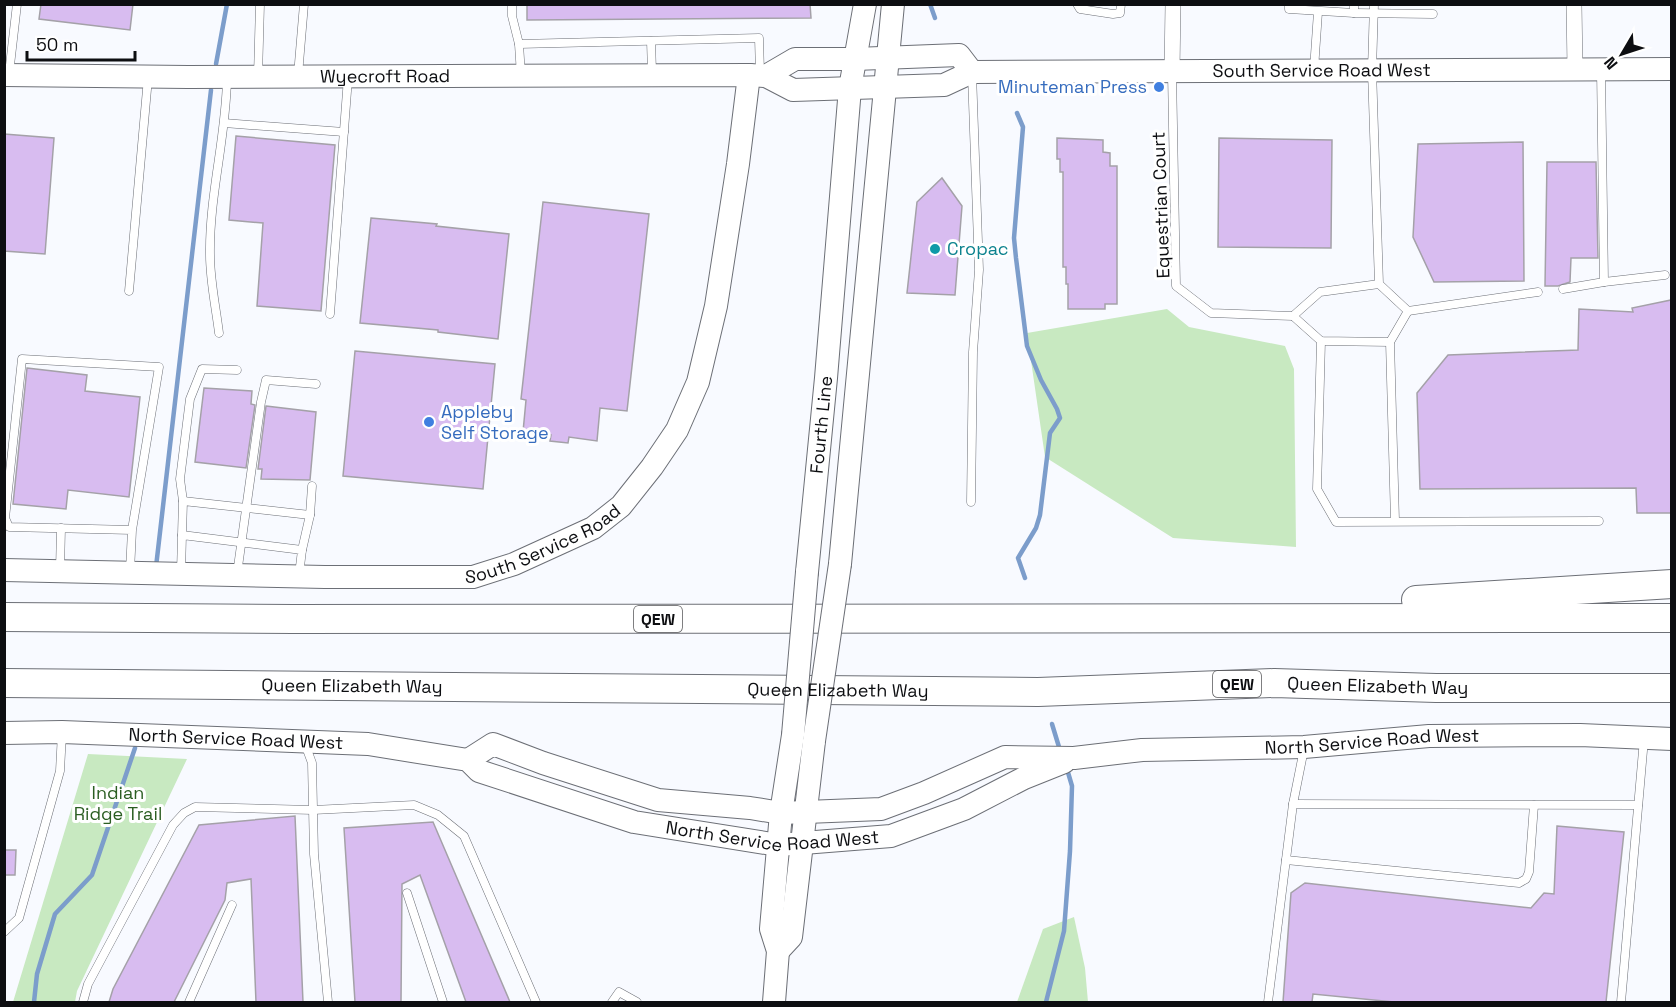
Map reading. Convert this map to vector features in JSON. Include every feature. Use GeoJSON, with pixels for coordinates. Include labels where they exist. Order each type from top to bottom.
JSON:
{"type":"FeatureCollection","features":[{"type":"Feature","properties":{"kind":"highway"},"geometry":{"type":"LineString","coordinates":[[1311,617],[1371,604],[1671,584]]}},
{"type":"Feature","properties":{"kind":"highway","name":"QEW"},"geometry":{"type":"LineString","coordinates":[[4,617],[294,619],[1671,618]]}},
{"type":"Feature","properties":{"kind":"highway","name":"Queen Elizabeth Way"},"geometry":{"type":"LineString","coordinates":[[4,683],[1026,692],[1274,683],[1436,688],[1671,688]]}},
{"type":"Feature","properties":{"kind":"highway"},"geometry":{"type":"LineString","coordinates":[[1436,688],[1671,707]]}},
{"type":"Feature","properties":{"kind":"street","name":"Fourth Line"},"geometry":{"type":"LineString","coordinates":[[865,4],[850,88],[807,572],[804,738],[806,812],[791,937],[778,951],[771,929],[781,813],[804,738],[840,564],[893,4]]}},
{"type":"Feature","properties":{"kind":"street"},"geometry":{"type":"LineString","coordinates":[[1172,71],[1173,4]]}},
{"type":"Feature","properties":{"kind":"street"},"geometry":{"type":"LineString","coordinates":[[1574,4],[1575,69]]}},
{"type":"Feature","properties":{"kind":"street"},"geometry":{"type":"LineString","coordinates":[[888,57],[959,55],[972,72]]}},
{"type":"Feature","properties":{"kind":"street","name":"Wyecroft Road"},"geometry":{"type":"LineString","coordinates":[[758,76],[795,59],[888,57]]}},
{"type":"Feature","properties":{"kind":"street","name":"South Service Road West"},"geometry":{"type":"LineString","coordinates":[[885,87],[944,85],[972,72],[1671,69]]}},
{"type":"Feature","properties":{"kind":"street","name":"Wyecroft Road"},"geometry":{"type":"LineString","coordinates":[[7,75],[149,77],[758,76],[793,90],[885,87]]}},
{"type":"Feature","properties":{"kind":"street","name":"South Service Road"},"geometry":{"type":"LineString","coordinates":[[4,570],[299,577],[473,577],[514,564],[593,528],[621,506],[652,467],[677,430],[698,382],[718,294],[738,164],[758,76]]}},
{"type":"Feature","properties":{"kind":"street","name":"North Service Road West"},"geometry":{"type":"LineString","coordinates":[[4,733],[62,732],[368,744],[468,760],[479,771],[634,822],[778,845],[891,836],[964,809],[1024,778],[1074,758]]}},
{"type":"Feature","properties":{"kind":"street","name":"North Service Road West"},"geometry":{"type":"LineString","coordinates":[[468,760],[493,744],[543,763],[658,800],[781,813],[881,809],[924,793],[1005,756],[1074,758],[1142,750],[1304,747],[1429,736],[1580,735],[1671,739]]}},
{"type":"Feature","properties":{"kind":"street"},"geometry":{"type":"LineString","coordinates":[[774,1002],[778,951]]}},
{"type":"Feature","properties":{"kind":"lane"},"geometry":{"type":"LineString","coordinates":[[7,75],[16,4]]}},
{"type":"Feature","properties":{"kind":"lane"},"geometry":{"type":"LineString","coordinates":[[258,77],[260,4]]}},
{"type":"Feature","properties":{"kind":"lane"},"geometry":{"type":"LineString","coordinates":[[298,76],[304,4]]}},
{"type":"Feature","properties":{"kind":"lane"},"geometry":{"type":"LineString","coordinates":[[512,4],[512,16],[519,44],[521,76]]}},
{"type":"Feature","properties":{"kind":"lane"},"geometry":{"type":"LineString","coordinates":[[1077,4],[1080,9],[1113,14],[1120,12],[1121,4]]}},
{"type":"Feature","properties":{"kind":"lane"},"geometry":{"type":"LineString","coordinates":[[1289,4],[1289,9],[1318,12],[1354,9],[1374,15],[1433,14]]}},
{"type":"Feature","properties":{"kind":"lane"},"geometry":{"type":"LineString","coordinates":[[1374,4],[1372,70],[1379,285],[1408,311]]}},
{"type":"Feature","properties":{"kind":"lane"},"geometry":{"type":"LineString","coordinates":[[1313,70],[1318,12]]}},
{"type":"Feature","properties":{"kind":"lane"},"geometry":{"type":"LineString","coordinates":[[519,44],[759,38],[758,76]]}},
{"type":"Feature","properties":{"kind":"lane"},"geometry":{"type":"LineString","coordinates":[[651,40],[652,76]]}},
{"type":"Feature","properties":{"kind":"lane"},"geometry":{"type":"LineString","coordinates":[[1601,69],[1604,282]]}},
{"type":"Feature","properties":{"kind":"lane","name":"Equestrian Court"},"geometry":{"type":"LineString","coordinates":[[1172,71],[1176,286],[1211,313],[1293,316]]}},
{"type":"Feature","properties":{"kind":"lane"},"geometry":{"type":"LineString","coordinates":[[971,502],[973,352],[979,270],[972,72]]}},
{"type":"Feature","properties":{"kind":"lane"},"geometry":{"type":"LineString","coordinates":[[330,314],[348,76]]}},
{"type":"Feature","properties":{"kind":"lane"},"geometry":{"type":"LineString","coordinates":[[129,291],[149,77]]}},
{"type":"Feature","properties":{"kind":"lane"},"geometry":{"type":"LineString","coordinates":[[219,333],[210,256],[227,77]]}},
{"type":"Feature","properties":{"kind":"lane"},"geometry":{"type":"LineString","coordinates":[[224,123],[344,132]]}},
{"type":"Feature","properties":{"kind":"lane"},"geometry":{"type":"LineString","coordinates":[[1563,289],[1665,275]]}},
{"type":"Feature","properties":{"kind":"lane"},"geometry":{"type":"LineString","coordinates":[[1379,285],[1320,292],[1293,316],[1321,341],[1390,342]]}},
{"type":"Feature","properties":{"kind":"lane"},"geometry":{"type":"LineString","coordinates":[[1408,311],[1538,291]]}},
{"type":"Feature","properties":{"kind":"lane"},"geometry":{"type":"LineString","coordinates":[[1395,521],[1390,342],[1408,311]]}},
{"type":"Feature","properties":{"kind":"lane"},"geometry":{"type":"LineString","coordinates":[[1321,341],[1317,489],[1336,522],[1599,521]]}},
{"type":"Feature","properties":{"kind":"lane"},"geometry":{"type":"LineString","coordinates":[[130,573],[132,530],[159,367],[22,359],[5,518],[9,527],[132,530]]}},
{"type":"Feature","properties":{"kind":"lane"},"geometry":{"type":"LineString","coordinates":[[181,574],[183,501],[180,479],[190,399],[202,369],[237,370]]}},
{"type":"Feature","properties":{"kind":"lane"},"geometry":{"type":"LineString","coordinates":[[237,575],[266,380],[316,384]]}},
{"type":"Feature","properties":{"kind":"lane"},"geometry":{"type":"LineString","coordinates":[[299,577],[312,486]]}},
{"type":"Feature","properties":{"kind":"lane"},"geometry":{"type":"LineString","coordinates":[[183,501],[309,515]]}},
{"type":"Feature","properties":{"kind":"lane"},"geometry":{"type":"LineString","coordinates":[[60,571],[61,528]]}},
{"type":"Feature","properties":{"kind":"lane"},"geometry":{"type":"LineString","coordinates":[[182,535],[302,550]]}},
{"type":"Feature","properties":{"kind":"lane"},"geometry":{"type":"LineString","coordinates":[[4,932],[19,918],[39,851],[60,771],[62,732]]}},
{"type":"Feature","properties":{"kind":"lane"},"geometry":{"type":"LineString","coordinates":[[1621,1002],[1644,737]]}},
{"type":"Feature","properties":{"kind":"lane"},"geometry":{"type":"LineString","coordinates":[[304,742],[312,762],[314,854],[328,1002]]}},
{"type":"Feature","properties":{"kind":"lane"},"geometry":{"type":"LineString","coordinates":[[1268,1002],[1293,804],[1304,747]]}},
{"type":"Feature","properties":{"kind":"lane"},"geometry":{"type":"LineString","coordinates":[[1293,804],[1638,805]]}},
{"type":"Feature","properties":{"kind":"lane"},"geometry":{"type":"LineString","coordinates":[[83,1002],[88,984],[173,825],[184,813],[195,807],[313,810],[414,805],[438,814],[464,836],[536,1002]]}},
{"type":"Feature","properties":{"kind":"lane"},"geometry":{"type":"LineString","coordinates":[[1286,860],[1519,883],[1526,879],[1529,872],[1534,805]]}},
{"type":"Feature","properties":{"kind":"lane"},"geometry":{"type":"LineString","coordinates":[[407,893],[443,1002]]}},
{"type":"Feature","properties":{"kind":"lane"},"geometry":{"type":"LineString","coordinates":[[189,1002],[232,905]]}},
{"type":"Feature","properties":{"kind":"lane"},"geometry":{"type":"LineString","coordinates":[[612,1002],[619,992],[637,1002]]}},
{"type":"Feature","properties":{"kind":"green space"},"geometry":{"type":"Polygon","coordinates":[[[1167,309],[1189,327],[1285,346],[1294,369],[1296,547],[1173,538],[1045,457],[1027,333],[1167,309]]]}},
{"type":"Feature","properties":{"kind":"green space","name":"Indian Ridge Trail"},"geometry":{"type":"Polygon","coordinates":[[[88,754],[187,759],[77,991],[75,1002],[13,1002],[88,754]]]}},
{"type":"Feature","properties":{"kind":"green space"},"geometry":{"type":"Polygon","coordinates":[[[1074,917],[1085,968],[1088,1002],[1017,1002],[1043,929],[1074,917]]]}},
{"type":"Feature","properties":{"kind":"building"},"geometry":{"type":"Polygon","coordinates":[[[41,4],[133,4],[130,30],[39,19],[41,4]]]}},
{"type":"Feature","properties":{"kind":"building"},"geometry":{"type":"Polygon","coordinates":[[[527,4],[810,4],[811,18],[527,20],[527,4]]]}},
{"type":"Feature","properties":{"kind":"building"},"geometry":{"type":"Polygon","coordinates":[[[4,134],[54,138],[45,254],[4,251],[4,134]]]}},
{"type":"Feature","properties":{"kind":"building"},"geometry":{"type":"Polygon","coordinates":[[[236,136],[335,145],[321,311],[257,306],[263,223],[229,220],[236,136]]]}},
{"type":"Feature","properties":{"kind":"building"},"geometry":{"type":"Polygon","coordinates":[[[1057,138],[1103,140],[1103,152],[1110,153],[1110,166],[1117,166],[1117,304],[1105,304],[1105,309],[1068,309],[1066,267],[1063,267],[1063,172],[1060,172],[1060,159],[1057,159],[1057,138]]]}},
{"type":"Feature","properties":{"kind":"building"},"geometry":{"type":"Polygon","coordinates":[[[1219,138],[1332,140],[1331,248],[1218,247],[1219,138]]]}},
{"type":"Feature","properties":{"kind":"building"},"geometry":{"type":"Polygon","coordinates":[[[1523,142],[1524,281],[1434,282],[1413,237],[1418,144],[1523,142]]]}},
{"type":"Feature","properties":{"kind":"building"},"geometry":{"type":"Polygon","coordinates":[[[1547,162],[1596,162],[1598,258],[1571,258],[1570,282],[1558,286],[1545,286],[1547,162]]]}},
{"type":"Feature","properties":{"kind":"building","name":"Cropac"},"geometry":{"type":"Polygon","coordinates":[[[942,178],[962,206],[955,295],[907,293],[917,202],[942,178]]]}},
{"type":"Feature","properties":{"kind":"building"},"geometry":{"type":"Polygon","coordinates":[[[543,202],[649,214],[627,411],[600,408],[597,441],[569,437],[568,443],[550,441],[551,435],[523,432],[526,400],[521,399],[543,202]]]}},
{"type":"Feature","properties":{"kind":"building"},"geometry":{"type":"Polygon","coordinates":[[[371,218],[509,234],[498,339],[438,332],[438,330],[360,323],[371,218]]]}},
{"type":"Feature","properties":{"kind":"building"},"geometry":{"type":"Polygon","coordinates":[[[1671,300],[1671,513],[1637,513],[1636,488],[1420,489],[1417,393],[1448,355],[1578,350],[1579,309],[1633,312],[1632,308],[1671,300]]]}},
{"type":"Feature","properties":{"kind":"building"},"geometry":{"type":"Polygon","coordinates":[[[355,351],[495,364],[483,489],[343,476],[355,351]]]}},
{"type":"Feature","properties":{"kind":"building"},"geometry":{"type":"Polygon","coordinates":[[[27,368],[87,375],[85,391],[140,397],[129,497],[68,490],[66,509],[13,504],[27,368]]]}},
{"type":"Feature","properties":{"kind":"building"},"geometry":{"type":"Polygon","coordinates":[[[204,388],[252,391],[251,404],[255,405],[246,468],[195,462],[204,388]]]}},
{"type":"Feature","properties":{"kind":"building"},"geometry":{"type":"Polygon","coordinates":[[[266,406],[316,412],[310,480],[261,479],[262,469],[258,469],[266,406]]]}},
{"type":"Feature","properties":{"kind":"building"},"geometry":{"type":"Polygon","coordinates":[[[295,816],[303,1002],[256,1002],[251,879],[227,883],[225,900],[174,1002],[109,1002],[113,989],[199,825],[295,816]]]}},
{"type":"Feature","properties":{"kind":"building"},"geometry":{"type":"Polygon","coordinates":[[[433,822],[510,1002],[466,1002],[420,875],[402,884],[401,1002],[355,1002],[344,828],[433,822]]]}},
{"type":"Feature","properties":{"kind":"building"},"geometry":{"type":"Polygon","coordinates":[[[1557,826],[1624,832],[1606,1002],[1394,1002],[1313,994],[1312,1002],[1283,1002],[1291,893],[1305,883],[1531,908],[1544,893],[1554,894],[1557,826]]]}},
{"type":"Feature","properties":{"kind":"building"},"geometry":{"type":"Polygon","coordinates":[[[4,850],[16,850],[15,875],[4,875],[4,850]]]}},
{"type":"Feature","properties":{"kind":"waterway"},"geometry":{"type":"LineString","coordinates":[[216,64],[227,4]]}},
{"type":"Feature","properties":{"kind":"waterway"},"geometry":{"type":"LineString","coordinates":[[930,4],[935,18]]}},
{"type":"Feature","properties":{"kind":"waterway"},"geometry":{"type":"LineString","coordinates":[[156,567],[211,90]]}},
{"type":"Feature","properties":{"kind":"waterway"},"geometry":{"type":"LineString","coordinates":[[1017,113],[1023,127],[1014,238],[1027,346],[1060,418],[1050,433],[1040,515],[1036,528],[1018,558],[1025,578]]}},
{"type":"Feature","properties":{"kind":"waterway"},"geometry":{"type":"LineString","coordinates":[[1052,724],[1059,747]]}},
{"type":"Feature","properties":{"kind":"waterway"},"geometry":{"type":"LineString","coordinates":[[34,1002],[37,974],[55,914],[92,875],[135,748]]}},
{"type":"Feature","properties":{"kind":"waterway"},"geometry":{"type":"LineString","coordinates":[[1046,1002],[1064,931],[1072,786],[1067,769]]}},
{"type":"Feature","properties":{"kind":"place","name":"Minuteman Press"},"geometry":{"type":"Point","coordinates":[1159,87]}},
{"type":"Feature","properties":{"kind":"place","name":"Cropac"},"geometry":{"type":"Point","coordinates":[935,249]}},
{"type":"Feature","properties":{"kind":"place","name":"Appleby Self Storage"},"geometry":{"type":"Point","coordinates":[429,422]}}]}
